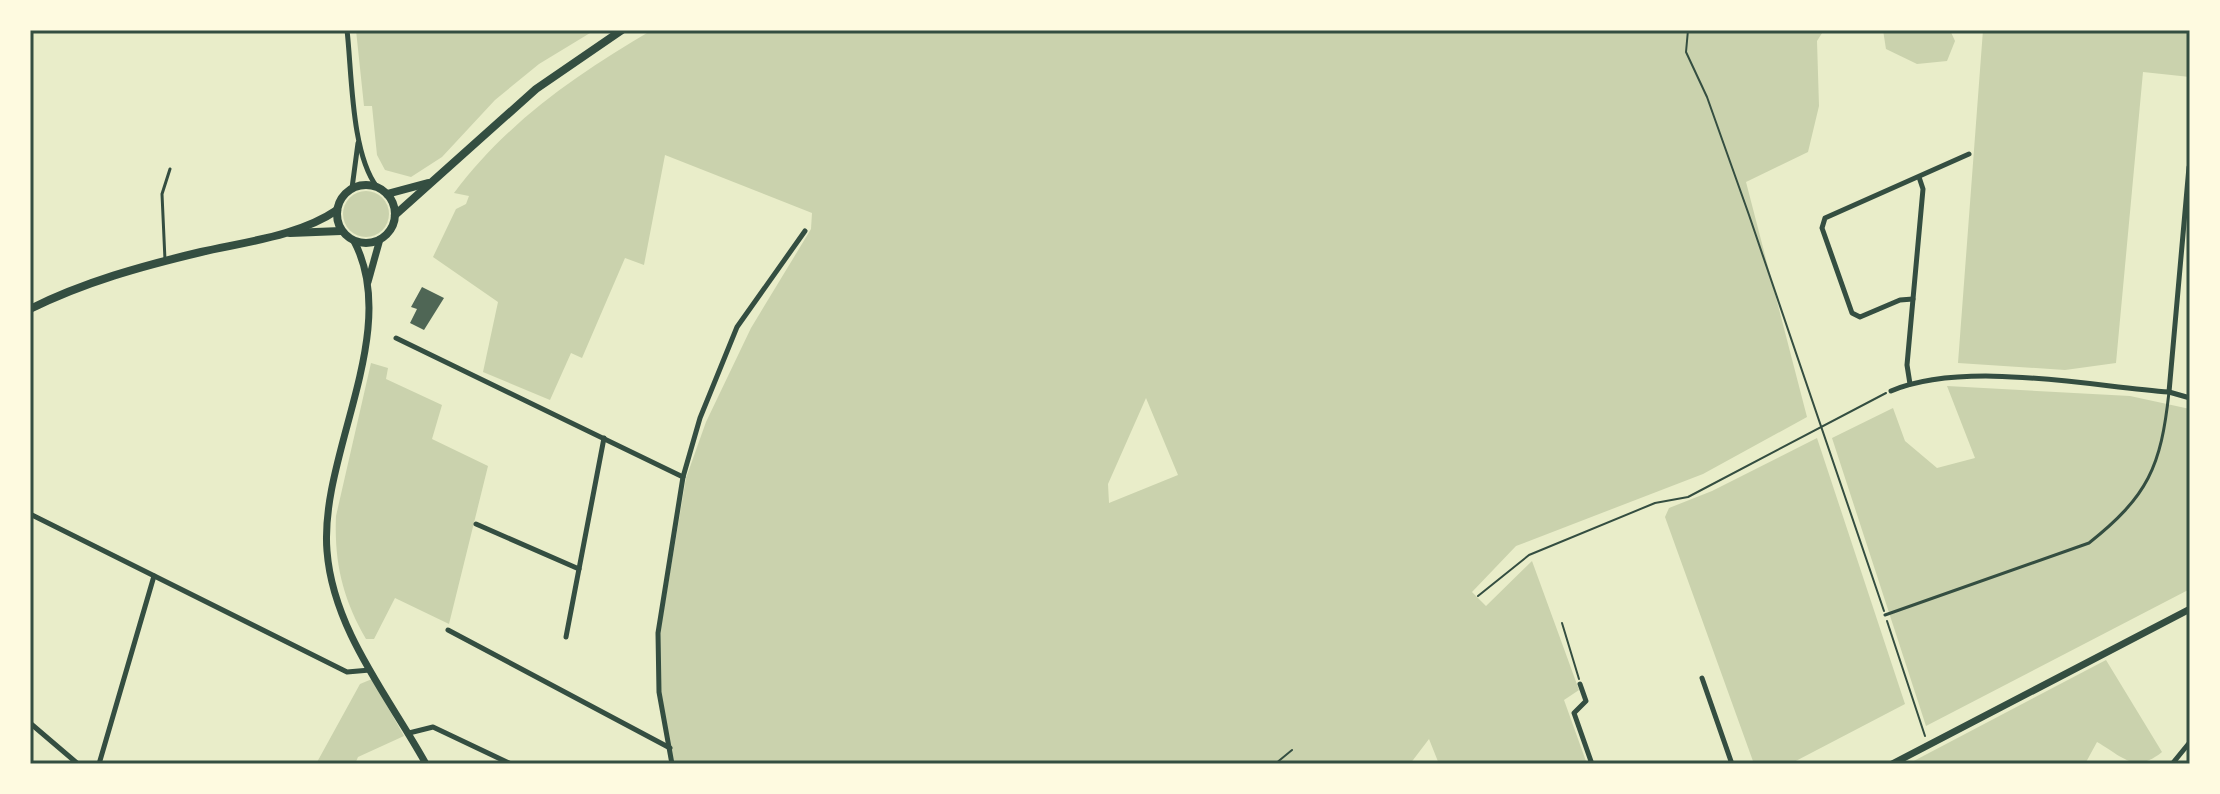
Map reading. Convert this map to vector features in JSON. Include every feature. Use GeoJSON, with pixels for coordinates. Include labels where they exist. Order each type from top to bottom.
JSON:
{"type":"FeatureCollection","features":[{"type":"Feature","properties":{"kind":"main road"},"geometry":{"type":"LineString","coordinates":[[281,233],[341,231],[362,243],[380,239],[390,229],[395,215],[536,89],[622,30]]}},
{"type":"Feature","properties":{"kind":"main road"},"geometry":{"type":"LineString","coordinates":[[387,194],[429,183]]}},
{"type":"Feature","properties":{"kind":"main road"},"geometry":{"type":"LineString","coordinates":[[341,231],[337,210],[343,196],[352,188],[363,185],[377,187],[387,194],[395,215]]}},
{"type":"Feature","properties":{"kind":"main road"},"geometry":{"type":"LineString","coordinates":[[30,309],[67,291],[165,260],[281,233],[337,210]]}},
{"type":"Feature","properties":{"kind":"street"},"geometry":{"type":"LineString","coordinates":[[347,30],[359,138],[369,174],[377,187]]}},
{"type":"Feature","properties":{"kind":"street"},"geometry":{"type":"LineString","coordinates":[[352,188],[359,138]]}},
{"type":"Feature","properties":{"kind":"street"},"geometry":{"type":"LineString","coordinates":[[1913,299],[1900,300],[1860,317],[1852,313],[1822,228],[1825,218],[1969,154]]}},
{"type":"Feature","properties":{"kind":"street"},"geometry":{"type":"LineString","coordinates":[[2169,392],[2189,167]]}},
{"type":"Feature","properties":{"kind":"street"},"geometry":{"type":"LineString","coordinates":[[1910,384],[1907,365],[1923,189],[1919,177]]}},
{"type":"Feature","properties":{"kind":"street"},"geometry":{"type":"LineString","coordinates":[[672,764],[659,692],[658,633],[683,477],[700,418],[737,327],[805,231]]}},
{"type":"Feature","properties":{"kind":"street"},"geometry":{"type":"LineString","coordinates":[[380,239],[367,289],[366,336],[329,501],[326,537],[335,595],[371,669],[426,764]]}},
{"type":"Feature","properties":{"kind":"street"},"geometry":{"type":"LineString","coordinates":[[354,241],[367,289]]}},
{"type":"Feature","properties":{"kind":"street"},"geometry":{"type":"LineString","coordinates":[[396,338],[683,477]]}},
{"type":"Feature","properties":{"kind":"street"},"geometry":{"type":"LineString","coordinates":[[1891,391],[1910,384],[1950,377],[2011,378],[2169,392],[2190,398]]}},
{"type":"Feature","properties":{"kind":"street"},"geometry":{"type":"LineString","coordinates":[[566,637],[604,438]]}},
{"type":"Feature","properties":{"kind":"street"},"geometry":{"type":"LineString","coordinates":[[30,514],[347,672],[371,669]]}},
{"type":"Feature","properties":{"kind":"street"},"geometry":{"type":"LineString","coordinates":[[476,524],[579,569]]}},
{"type":"Feature","properties":{"kind":"street"},"geometry":{"type":"LineString","coordinates":[[99,764],[154,576]]}},
{"type":"Feature","properties":{"kind":"street"},"geometry":{"type":"LineString","coordinates":[[1892,764],[2190,609]]}},
{"type":"Feature","properties":{"kind":"street"},"geometry":{"type":"LineString","coordinates":[[448,630],[670,748]]}},
{"type":"Feature","properties":{"kind":"street"},"geometry":{"type":"LineString","coordinates":[[1702,678],[1732,764]]}},
{"type":"Feature","properties":{"kind":"street"},"geometry":{"type":"LineString","coordinates":[[1580,684],[1586,701],[1574,713],[1592,764]]}},
{"type":"Feature","properties":{"kind":"street"},"geometry":{"type":"LineString","coordinates":[[30,723],[78,764]]}},
{"type":"Feature","properties":{"kind":"street"},"geometry":{"type":"LineString","coordinates":[[409,733],[433,727],[511,764]]}},
{"type":"Feature","properties":{"kind":"street"},"geometry":{"type":"LineString","coordinates":[[2172,764],[2190,742]]}},
{"type":"Feature","properties":{"kind":"lane"},"geometry":{"type":"LineString","coordinates":[[165,260],[162,194],[170,169]]}},
{"type":"Feature","properties":{"kind":"lane"},"geometry":{"type":"LineString","coordinates":[[1885,615],[2089,543],[2115,525],[2140,497],[2164,443],[2169,392]]}},
{"type":"Feature","properties":{"kind":"path"},"geometry":{"type":"LineString","coordinates":[[1688,30],[1686,52],[1707,97],[1749,215],[1929,745]]}},
{"type":"Feature","properties":{"kind":"path"},"geometry":{"type":"LineString","coordinates":[[1478,596],[1529,555],[1655,503],[1688,497],[1891,391]]}},
{"type":"Feature","properties":{"kind":"path"},"geometry":{"type":"LineString","coordinates":[[1562,623],[1580,684]]}},
{"type":"Feature","properties":{"kind":"path"},"geometry":{"type":"LineString","coordinates":[[1275,764],[1292,750]]}},
{"type":"Feature","properties":{"kind":"green space"},"geometry":{"type":"Polygon","coordinates":[[[356,30],[595,30],[539,64],[495,100],[442,157],[411,177],[385,170],[377,155],[372,106],[364,106],[356,30]]]}},
{"type":"Feature","properties":{"kind":"green space"},"geometry":{"type":"Polygon","coordinates":[[[652,30],[1824,30],[1817,41],[1819,106],[1808,152],[1746,182],[1807,417],[1703,474],[1516,546],[1472,592],[1486,606],[1532,561],[1579,690],[1564,700],[1587,764],[1439,764],[1429,739],[1410,764],[671,764],[656,656],[686,478],[706,422],[751,328],[811,229],[812,213],[665,155],[644,265],[625,258],[582,358],[571,353],[550,400],[483,372],[498,302],[433,257],[456,209],[466,204],[469,196],[454,193],[475,167],[545,101],[652,30]],[[1146,398],[1108,484],[1109,503],[1178,475],[1146,398]]]}},
{"type":"Feature","properties":{"kind":"green space"},"geometry":{"type":"Polygon","coordinates":[[[1883,30],[1950,30],[1955,41],[1947,61],[1917,64],[1886,49],[1883,30]]]}},
{"type":"Feature","properties":{"kind":"green space"},"geometry":{"type":"Polygon","coordinates":[[[1983,30],[2190,30],[2190,77],[2143,72],[2116,363],[2065,370],[1958,363],[1983,30]]]}},
{"type":"Feature","properties":{"kind":"green space"},"geometry":{"type":"Polygon","coordinates":[[[366,191],[382,198],[389,214],[382,230],[366,237],[350,230],[343,214],[350,198],[366,191]]]}},
{"type":"Feature","properties":{"kind":"green space"},"geometry":{"type":"Polygon","coordinates":[[[371,363],[388,368],[386,379],[442,405],[432,439],[488,466],[449,624],[395,598],[374,639],[366,639],[351,610],[342,580],[336,516],[371,363]]]}},
{"type":"Feature","properties":{"kind":"green space"},"geometry":{"type":"Polygon","coordinates":[[[1947,386],[2130,396],[2190,409],[2190,589],[1926,726],[1832,438],[1893,408],[1905,441],[1937,468],[1975,458],[1947,386]]]}},
{"type":"Feature","properties":{"kind":"green space"},"geometry":{"type":"Polygon","coordinates":[[[1817,438],[1905,704],[1790,764],[1754,764],[1665,517],[1669,508],[1712,491],[1817,438]]]}},
{"type":"Feature","properties":{"kind":"green space"},"geometry":{"type":"Polygon","coordinates":[[[2106,660],[2162,752],[2153,759],[2129,761],[2097,742],[2085,764],[1908,764],[2106,660]]]}},
{"type":"Feature","properties":{"kind":"green space"},"geometry":{"type":"Polygon","coordinates":[[[372,679],[404,736],[358,757],[355,764],[316,764],[360,684],[372,679]]]}},
{"type":"Feature","properties":{"kind":"building"},"geometry":{"type":"Polygon","coordinates":[[[422,287],[444,298],[424,330],[410,323],[417,309],[411,307],[422,287]]]}}]}
